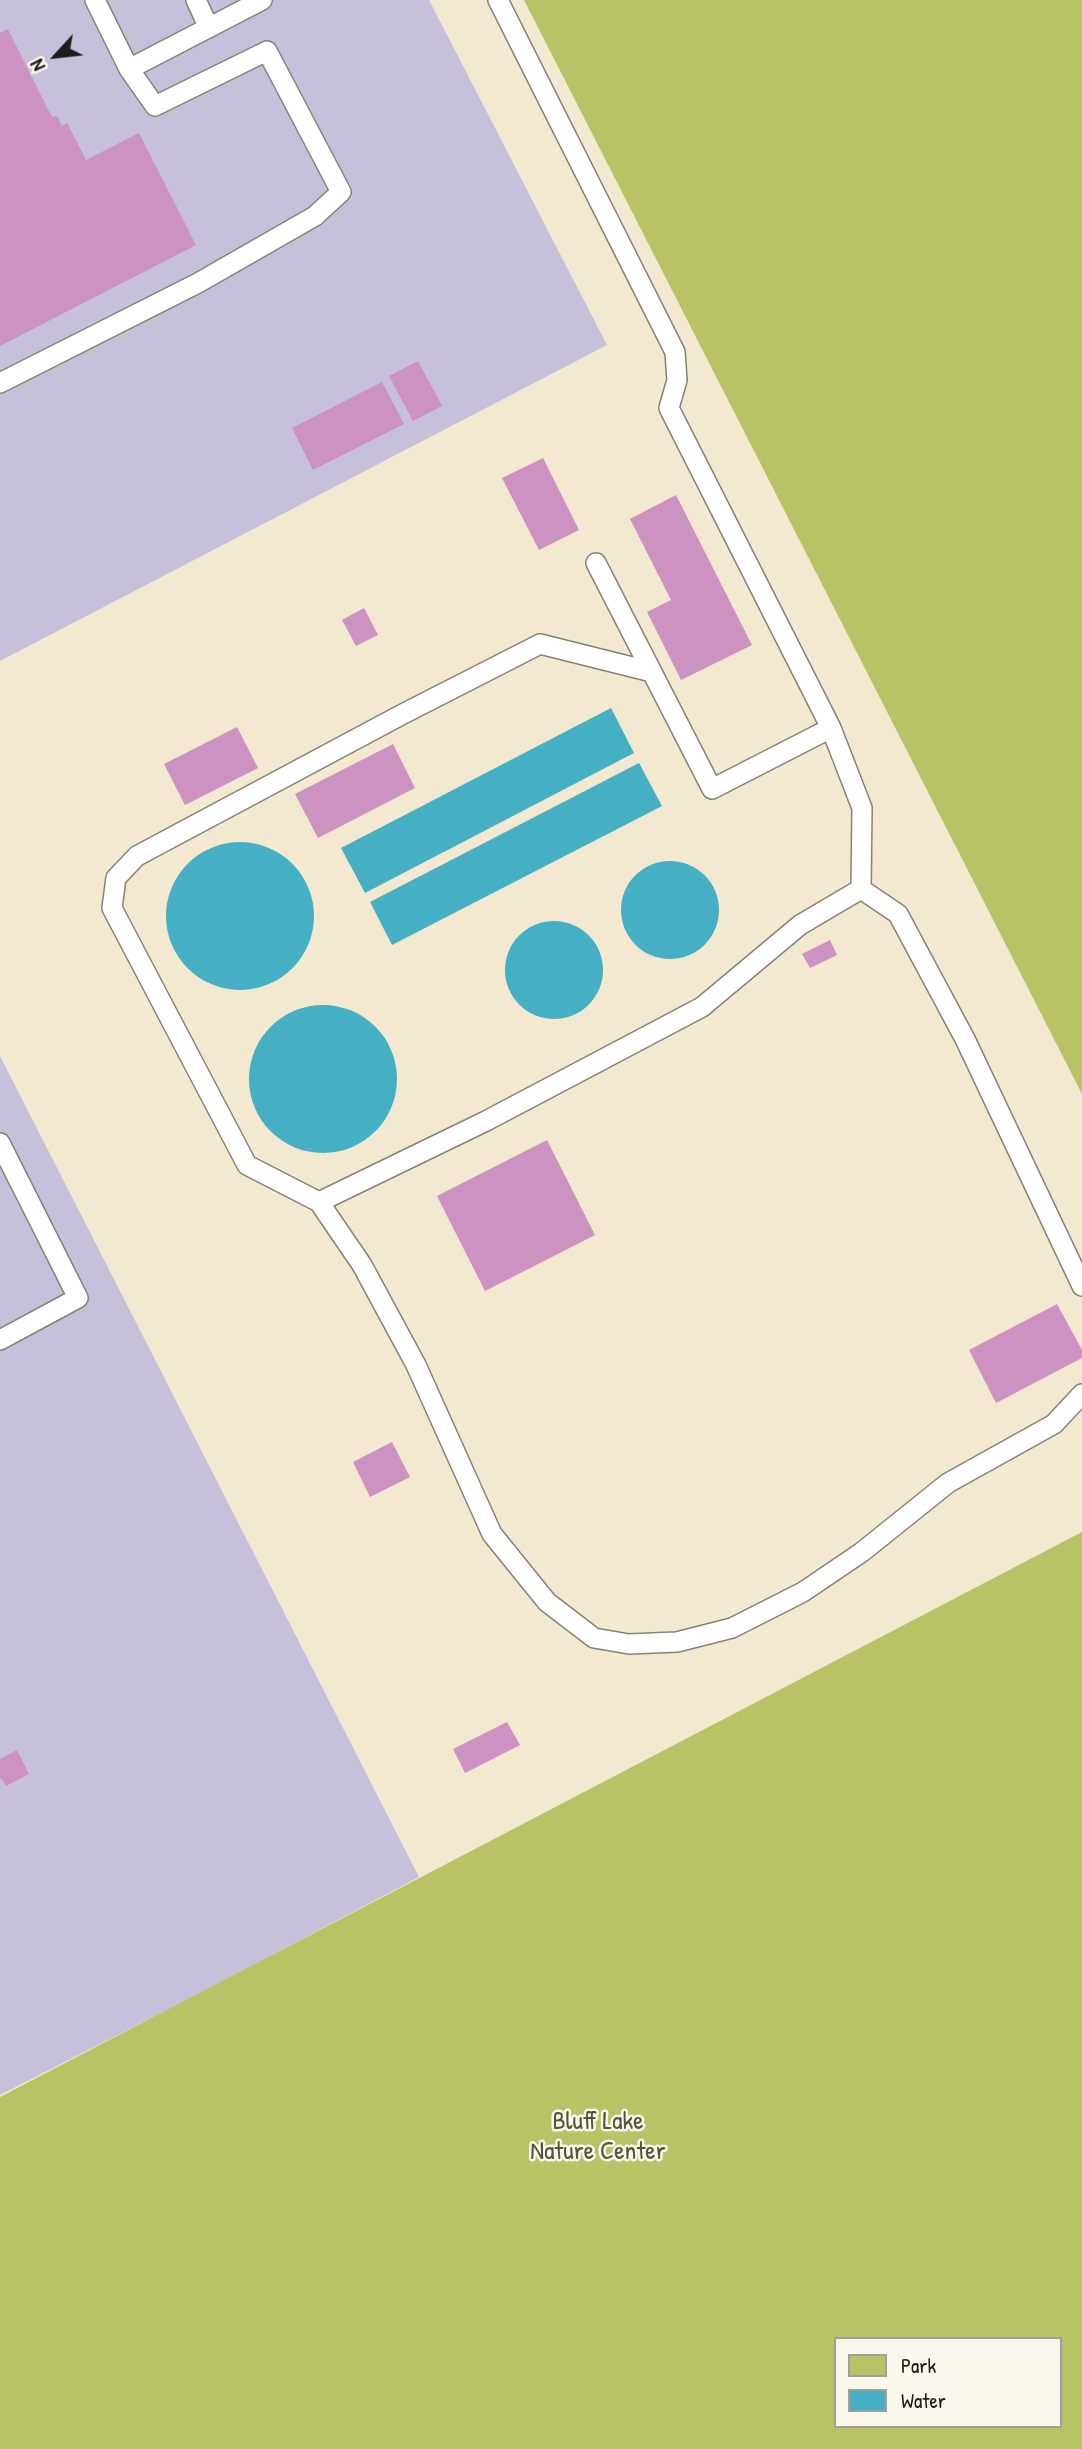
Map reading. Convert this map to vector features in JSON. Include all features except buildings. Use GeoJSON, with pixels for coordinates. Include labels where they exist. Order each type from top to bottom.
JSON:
{"type":"FeatureCollection","features":[{"type":"Feature","properties":{"kind":"lane"},"geometry":{"type":"LineString","coordinates":[[0,383],[198,283],[315,216],[341,192],[267,51],[155,106],[129,69],[95,0]]}},
{"type":"Feature","properties":{"kind":"lane"},"geometry":{"type":"LineString","coordinates":[[195,0],[209,28]]}},
{"type":"Feature","properties":{"kind":"lane"},"geometry":{"type":"LineString","coordinates":[[129,69],[262,0]]}},
{"type":"Feature","properties":{"kind":"lane"},"geometry":{"type":"LineString","coordinates":[[498,0],[675,352],[677,380],[669,408],[831,728],[862,808],[861,889]]}},
{"type":"Feature","properties":{"kind":"lane"},"geometry":{"type":"LineString","coordinates":[[596,563],[712,789],[831,728]]}},
{"type":"Feature","properties":{"kind":"lane"},"geometry":{"type":"LineString","coordinates":[[652,673],[540,644],[389,721],[137,856],[116,878],[112,908],[247,1165],[319,1202],[362,1265],[416,1365],[492,1534],[547,1602],[594,1638],[629,1644],[677,1642],[732,1628],[803,1592],[862,1552],[948,1483],[1054,1424],[1082,1394]]}},
{"type":"Feature","properties":{"kind":"lane"},"geometry":{"type":"LineString","coordinates":[[319,1202],[486,1121],[702,1007],[800,925],[861,889]]}},
{"type":"Feature","properties":{"kind":"lane"},"geometry":{"type":"LineString","coordinates":[[861,889],[898,914],[965,1039],[1082,1286]]}},
{"type":"Feature","properties":{"kind":"lane"},"geometry":{"type":"LineString","coordinates":[[0,1143],[78,1298],[0,1340]]}},
{"type":"Feature","properties":{"kind":"shaded area"},"geometry":{"type":"Polygon","coordinates":[[[0,0],[429,0],[607,345],[0,661],[0,0]]]}},
{"type":"Feature","properties":{"kind":"shaded area"},"geometry":{"type":"Polygon","coordinates":[[[0,1056],[419,1877],[0,2095],[0,1056]]]}},
{"type":"Feature","properties":{"kind":"green space"},"geometry":{"type":"Polygon","coordinates":[[[524,0],[1082,0],[1082,1094],[524,0]]]}},
{"type":"Feature","properties":{"kind":"green space","name":"Bluff Lake Nature Center"},"geometry":{"type":"Polygon","coordinates":[[[1082,1532],[1082,2449],[0,2449],[0,2097],[1082,1532]]]}},
{"type":"Feature","properties":{"kind":"water"},"geometry":{"type":"Polygon","coordinates":[[[611,708],[634,753],[365,893],[341,848],[611,708]]]}},
{"type":"Feature","properties":{"kind":"water"},"geometry":{"type":"Polygon","coordinates":[[[639,763],[662,806],[392,945],[370,902],[639,763]]]}},
{"type":"Feature","properties":{"kind":"water"},"geometry":{"type":"Polygon","coordinates":[[[240,842],[268,847],[293,863],[309,888],[314,916],[309,944],[293,969],[268,985],[240,990],[212,985],[187,969],[171,944],[166,916],[171,888],[187,863],[212,847],[240,842]]]}},
{"type":"Feature","properties":{"kind":"water"},"geometry":{"type":"Polygon","coordinates":[[[670,861],[689,865],[705,875],[715,891],[719,910],[715,929],[705,945],[689,955],[670,959],[651,955],[635,945],[625,929],[621,910],[625,891],[635,875],[651,865],[670,861]]]}},
{"type":"Feature","properties":{"kind":"water"},"geometry":{"type":"Polygon","coordinates":[[[554,921],[573,925],[588,936],[599,951],[603,970],[599,989],[588,1004],[573,1015],[554,1019],[535,1015],[520,1004],[509,989],[505,970],[509,951],[520,936],[535,925],[554,921]]]}},
{"type":"Feature","properties":{"kind":"water"},"geometry":{"type":"Polygon","coordinates":[[[323,1005],[351,1010],[376,1026],[392,1051],[397,1079],[392,1107],[376,1132],[351,1148],[323,1153],[295,1148],[270,1132],[254,1107],[249,1079],[254,1051],[270,1026],[295,1010],[323,1005]]]}}]}
